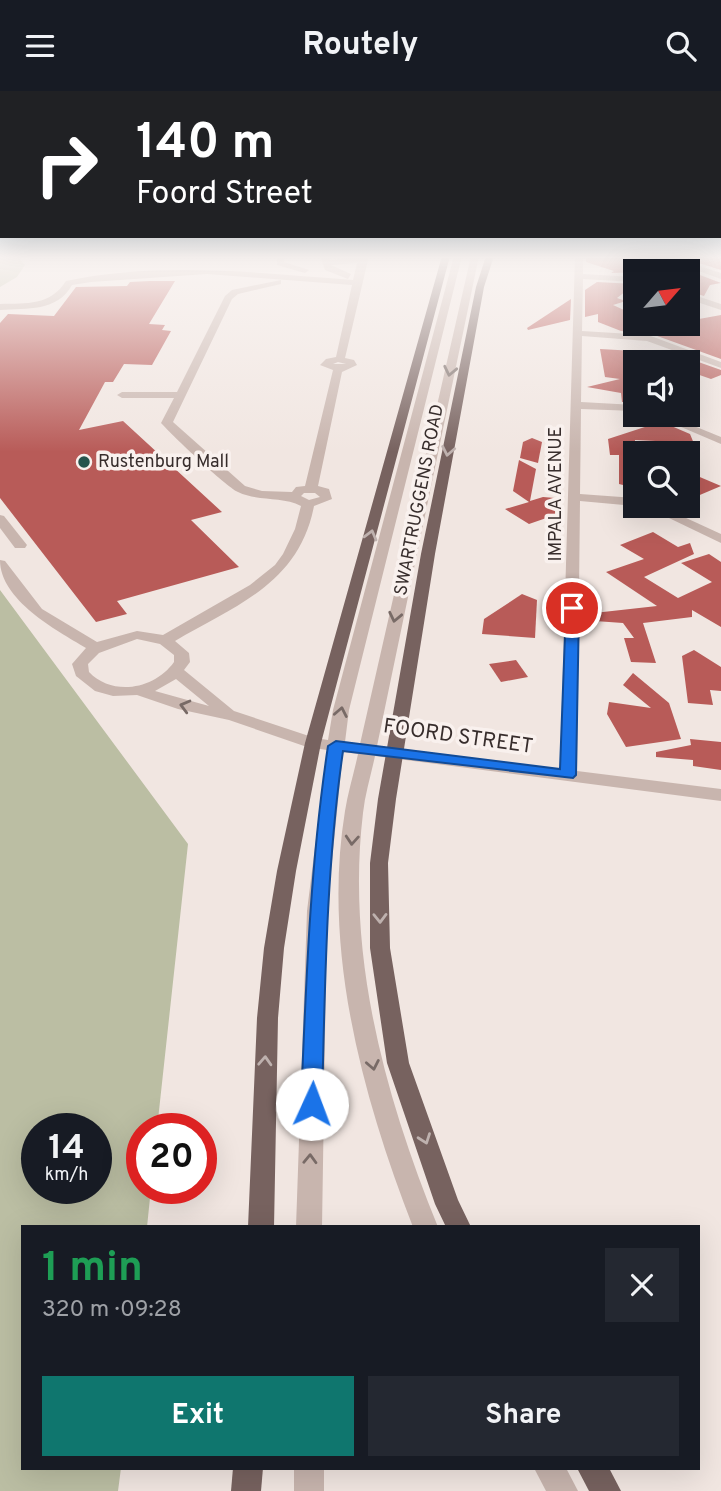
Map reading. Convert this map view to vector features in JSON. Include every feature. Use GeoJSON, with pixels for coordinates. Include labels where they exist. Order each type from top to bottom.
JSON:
{"type":"FeatureCollection","features":[{"type":"Feature","properties":{"kind":"main road","name":"SWARTRUGGENS ROAD"},"geometry":{"type":"LineString","coordinates":[[261,1225],[265,1061],[274,947],[430,321]]}},
{"type":"Feature","properties":{"kind":"main road","name":"SWARTRUGGENS ROAD"},"geometry":{"type":"LineString","coordinates":[[458,1225],[447,1204],[398,1063],[380,948],[379,863],[428,554],[473,321]]}},
{"type":"Feature","properties":{"kind":"main road"},"geometry":{"type":"LineString","coordinates":[[246,1491],[248,1470]]}},
{"type":"Feature","properties":{"kind":"main road"},"geometry":{"type":"LineString","coordinates":[[593,1470],[606,1491]]}},
{"type":"Feature","properties":{"kind":"street"},"geometry":{"type":"LineString","coordinates":[[218,321],[167,423],[168,426],[241,489],[261,495],[294,496],[300,490],[311,488],[321,490],[328,496],[323,501],[308,504],[299,502],[294,496]]}},
{"type":"Feature","properties":{"kind":"street"},"geometry":{"type":"LineString","coordinates":[[311,488],[349,321]]}},
{"type":"Feature","properties":{"kind":"street"},"geometry":{"type":"LineString","coordinates":[[309,1225],[317,911],[327,808],[325,744],[360,633],[441,321]]}},
{"type":"Feature","properties":{"kind":"street"},"geometry":{"type":"LineString","coordinates":[[425,1225],[380,1101],[353,965],[351,855],[354,812],[461,321]]}},
{"type":"Feature","properties":{"kind":"street","name":"IMPALA AVENUE"},"geometry":{"type":"LineString","coordinates":[[568,775],[577,321]]}},
{"type":"Feature","properties":{"kind":"street"},"geometry":{"type":"LineString","coordinates":[[577,333],[622,334],[648,338],[721,365]]}},
{"type":"Feature","properties":{"kind":"street"},"geometry":{"type":"LineString","coordinates":[[122,395],[181,395]]}},
{"type":"Feature","properties":{"kind":"street"},"geometry":{"type":"LineString","coordinates":[[574,405],[623,407]]}},
{"type":"Feature","properties":{"kind":"street"},"geometry":{"type":"LineString","coordinates":[[687,427],[721,441]]}},
{"type":"Feature","properties":{"kind":"street"},"geometry":{"type":"LineString","coordinates":[[575,497],[623,501]]}},
{"type":"Feature","properties":{"kind":"street"},"geometry":{"type":"LineString","coordinates":[[165,640],[261,583],[282,566],[293,548],[308,504]]}},
{"type":"Feature","properties":{"kind":"street"},"geometry":{"type":"LineString","coordinates":[[676,518],[721,539]]}},
{"type":"Feature","properties":{"kind":"street"},"geometry":{"type":"LineString","coordinates":[[0,519],[20,545]]}},
{"type":"Feature","properties":{"kind":"street"},"geometry":{"type":"LineString","coordinates":[[0,564],[37,612],[95,647]]}},
{"type":"Feature","properties":{"kind":"street"},"geometry":{"type":"LineString","coordinates":[[130,636],[152,636],[165,640],[181,653],[182,662],[177,671],[155,686],[138,690],[104,689],[91,683],[83,675],[81,665],[85,656],[95,647],[107,641],[130,636]]}},
{"type":"Feature","properties":{"kind":"street"},"geometry":{"type":"LineString","coordinates":[[177,671],[200,693],[233,716]]}},
{"type":"Feature","properties":{"kind":"street"},"geometry":{"type":"LineString","coordinates":[[138,690],[184,706],[233,716]]}},
{"type":"Feature","properties":{"kind":"street","name":"FOORD STREET"},"geometry":{"type":"LineString","coordinates":[[233,716],[325,744],[721,795]]}},
{"type":"Feature","properties":{"kind":"street"},"geometry":{"type":"LineString","coordinates":[[309,1470],[309,1491]]}},
{"type":"Feature","properties":{"kind":"street"},"geometry":{"type":"LineString","coordinates":[[550,1470],[563,1491]]}},
{"type":"Feature","properties":{"kind":"green space"},"geometry":{"type":"Polygon","coordinates":[[[0,590],[188,844],[159,1113],[126,1113],[126,1204],[149,1204],[147,1225],[21,1225],[21,1470],[121,1470],[118,1491],[0,1491],[0,590]]]}},
{"type":"Feature","properties":{"kind":"building","name":"Rustenburg Mall"},"geometry":{"type":"Polygon","coordinates":[[[151,321],[149,324],[165,325],[162,330],[171,331],[152,365],[124,364],[113,382],[105,382],[79,430],[123,421],[222,512],[191,520],[239,567],[117,601],[127,614],[96,622],[0,498],[0,323],[151,321]]]}},
{"type":"Feature","properties":{"kind":"building"},"geometry":{"type":"Polygon","coordinates":[[[537,321],[564,321],[528,330],[527,328],[537,321]]]}},
{"type":"Feature","properties":{"kind":"building"},"geometry":{"type":"Polygon","coordinates":[[[598,321],[623,321],[621,331],[598,322],[598,321]]]}},
{"type":"Feature","properties":{"kind":"building"},"geometry":{"type":"Polygon","coordinates":[[[700,321],[721,321],[721,359],[657,336],[700,336],[700,321]]]}},
{"type":"Feature","properties":{"kind":"building"},"geometry":{"type":"Polygon","coordinates":[[[600,349],[623,350],[623,402],[621,393],[587,387],[620,379],[605,377],[600,349]]]}},
{"type":"Feature","properties":{"kind":"building"},"geometry":{"type":"Polygon","coordinates":[[[700,363],[721,370],[721,375],[711,379],[700,375],[700,363]]]}},
{"type":"Feature","properties":{"kind":"building"},"geometry":{"type":"Polygon","coordinates":[[[645,427],[674,427],[690,434],[693,441],[623,441],[623,485],[619,484],[619,455],[610,455],[608,439],[645,427]]]}},
{"type":"Feature","properties":{"kind":"building"},"geometry":{"type":"Polygon","coordinates":[[[532,438],[542,442],[538,463],[520,458],[523,442],[532,438]]]}},
{"type":"Feature","properties":{"kind":"building"},"geometry":{"type":"Polygon","coordinates":[[[519,460],[536,469],[530,501],[543,497],[555,498],[555,515],[529,524],[505,509],[529,502],[513,491],[519,460]]]}},
{"type":"Feature","properties":{"kind":"building"},"geometry":{"type":"Polygon","coordinates":[[[700,477],[721,486],[700,495],[700,477]]]}},
{"type":"Feature","properties":{"kind":"building"},"geometry":{"type":"Polygon","coordinates":[[[653,532],[678,547],[690,543],[694,554],[644,577],[678,598],[712,582],[681,563],[709,554],[721,562],[721,627],[692,610],[692,617],[643,623],[656,663],[631,662],[624,638],[634,638],[623,623],[595,621],[594,613],[657,606],[606,572],[644,559],[620,545],[653,532]]]}},
{"type":"Feature","properties":{"kind":"building"},"geometry":{"type":"Polygon","coordinates":[[[522,594],[537,600],[535,638],[482,634],[484,619],[522,594]]]}},
{"type":"Feature","properties":{"kind":"building"},"geometry":{"type":"Polygon","coordinates":[[[694,650],[721,667],[721,691],[710,690],[713,705],[688,703],[682,656],[694,650]]]}},
{"type":"Feature","properties":{"kind":"building"},"geometry":{"type":"Polygon","coordinates":[[[516,660],[528,677],[501,682],[489,664],[516,660]]]}},
{"type":"Feature","properties":{"kind":"building"},"geometry":{"type":"Polygon","coordinates":[[[633,673],[669,703],[681,739],[626,747],[607,714],[609,702],[651,708],[623,685],[633,673]]]}},
{"type":"Feature","properties":{"kind":"building"},"geometry":{"type":"Polygon","coordinates":[[[690,739],[721,742],[721,770],[693,766],[693,760],[656,757],[656,752],[691,745],[690,739]]]}},
{"type":"Feature","properties":{"kind":"place","name":"Rustenburg Mall"},"geometry":{"type":"Point","coordinates":[84,462]}},
{"type":"Feature","properties":{"kind":"route"},"geometry":{"type":"LineString","coordinates":[[312,1104],[317,911],[336,746],[568,775],[572,608]]}}]}
